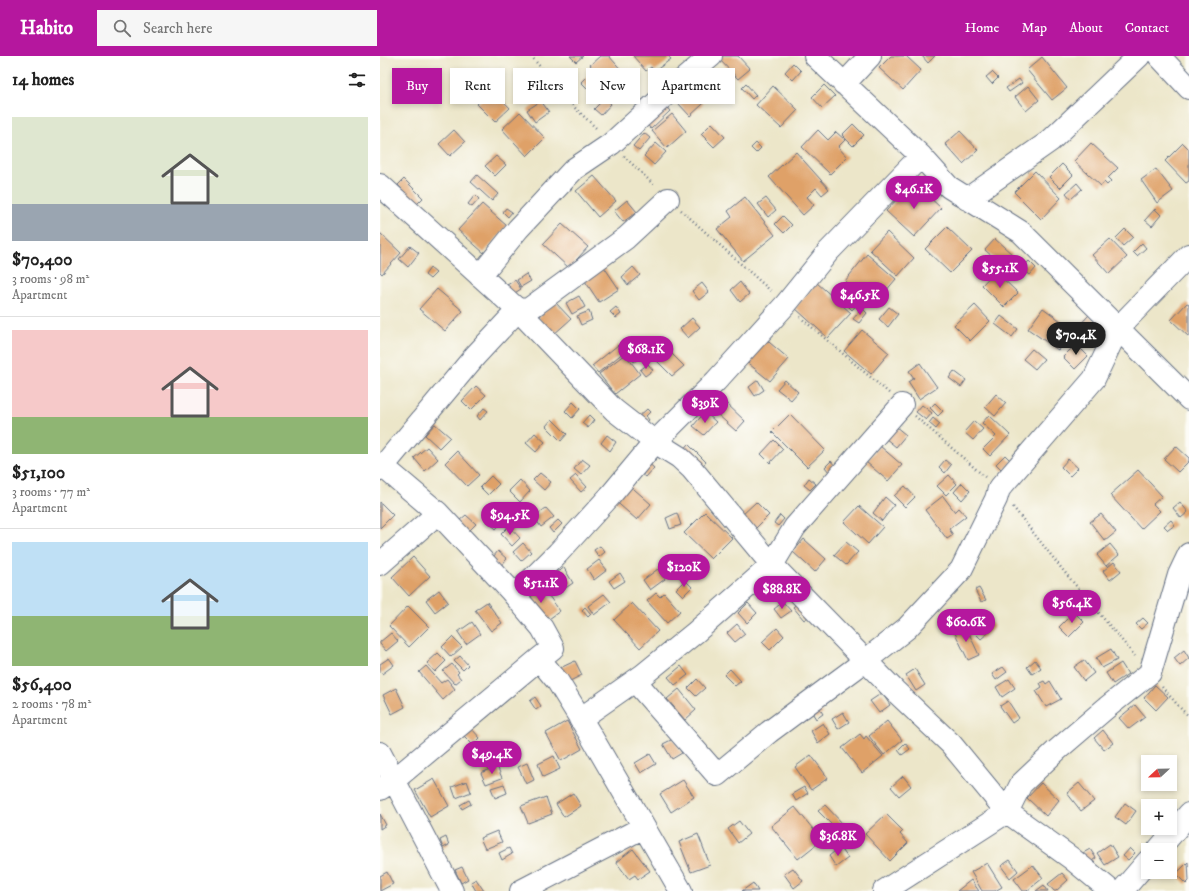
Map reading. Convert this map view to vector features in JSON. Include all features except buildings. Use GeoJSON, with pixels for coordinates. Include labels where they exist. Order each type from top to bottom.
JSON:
{"type":"FeatureCollection","features":[{"type":"Feature","properties":{"kind":"street"},"geometry":{"type":"LineString","coordinates":[[480,276],[518,229],[574,169],[611,144],[711,56]]}},
{"type":"Feature","properties":{"kind":"street"},"geometry":{"type":"LineString","coordinates":[[815,56],[921,156],[948,187],[1020,232],[1189,399]]}},
{"type":"Feature","properties":{"kind":"street"},"geometry":{"type":"LineString","coordinates":[[844,84],[870,56]]}},
{"type":"Feature","properties":{"kind":"street"},"geometry":{"type":"LineString","coordinates":[[967,198],[1050,141],[1139,56]]}},
{"type":"Feature","properties":{"kind":"street"},"geometry":{"type":"LineString","coordinates":[[1159,56],[1189,88]]}},
{"type":"Feature","properties":{"kind":"street"},"geometry":{"type":"LineString","coordinates":[[514,596],[558,553],[610,496],[655,442],[716,381],[786,304],[828,252],[921,156]]}},
{"type":"Feature","properties":{"kind":"street"},"geometry":{"type":"LineString","coordinates":[[383,196],[480,276],[518,310],[614,410],[655,442],[679,457],[692,469],[751,542],[772,565],[865,661],[951,744],[1007,812],[1071,858],[1110,891]]}},
{"type":"Feature","properties":{"kind":"street"},"geometry":{"type":"LineString","coordinates":[[387,784],[553,648],[542,628],[438,514],[381,467],[476,356],[518,310],[529,309],[626,238],[668,199]]}},
{"type":"Feature","properties":{"kind":"street"},"geometry":{"type":"LineString","coordinates":[[635,680],[690,746],[717,775],[769,732],[907,628],[961,570],[999,490],[1094,380],[1118,328],[1189,255]]}},
{"type":"Feature","properties":{"kind":"street"},"geometry":{"type":"LineString","coordinates":[[580,719],[635,680],[696,632],[772,565],[795,527],[902,404]]}},
{"type":"Feature","properties":{"kind":"street"},"geometry":{"type":"LineString","coordinates":[[380,564],[438,514]]}},
{"type":"Feature","properties":{"kind":"street"},"geometry":{"type":"LineString","coordinates":[[884,891],[1007,812],[1021,784],[1067,742],[1150,673],[1179,575],[1189,554]]}},
{"type":"Feature","properties":{"kind":"street"},"geometry":{"type":"LineString","coordinates":[[539,659],[558,682],[681,891]]}},
{"type":"Feature","properties":{"kind":"street"},"geometry":{"type":"LineString","coordinates":[[380,753],[387,784],[452,891]]}},
{"type":"Feature","properties":{"kind":"street"},"geometry":{"type":"LineString","coordinates":[[1164,843],[1189,814]]}},
{"type":"Feature","properties":{"kind":"street"},"geometry":{"type":"LineString","coordinates":[[521,891],[644,827]]}},
{"type":"Feature","properties":{"kind":"street"},"geometry":{"type":"LineString","coordinates":[[1122,891],[1141,869]]}},
{"type":"Feature","properties":{"kind":"path"},"geometry":{"type":"LineString","coordinates":[[532,56],[575,108],[668,199],[999,490],[1062,569],[1150,673],[1189,716]]}}]}
